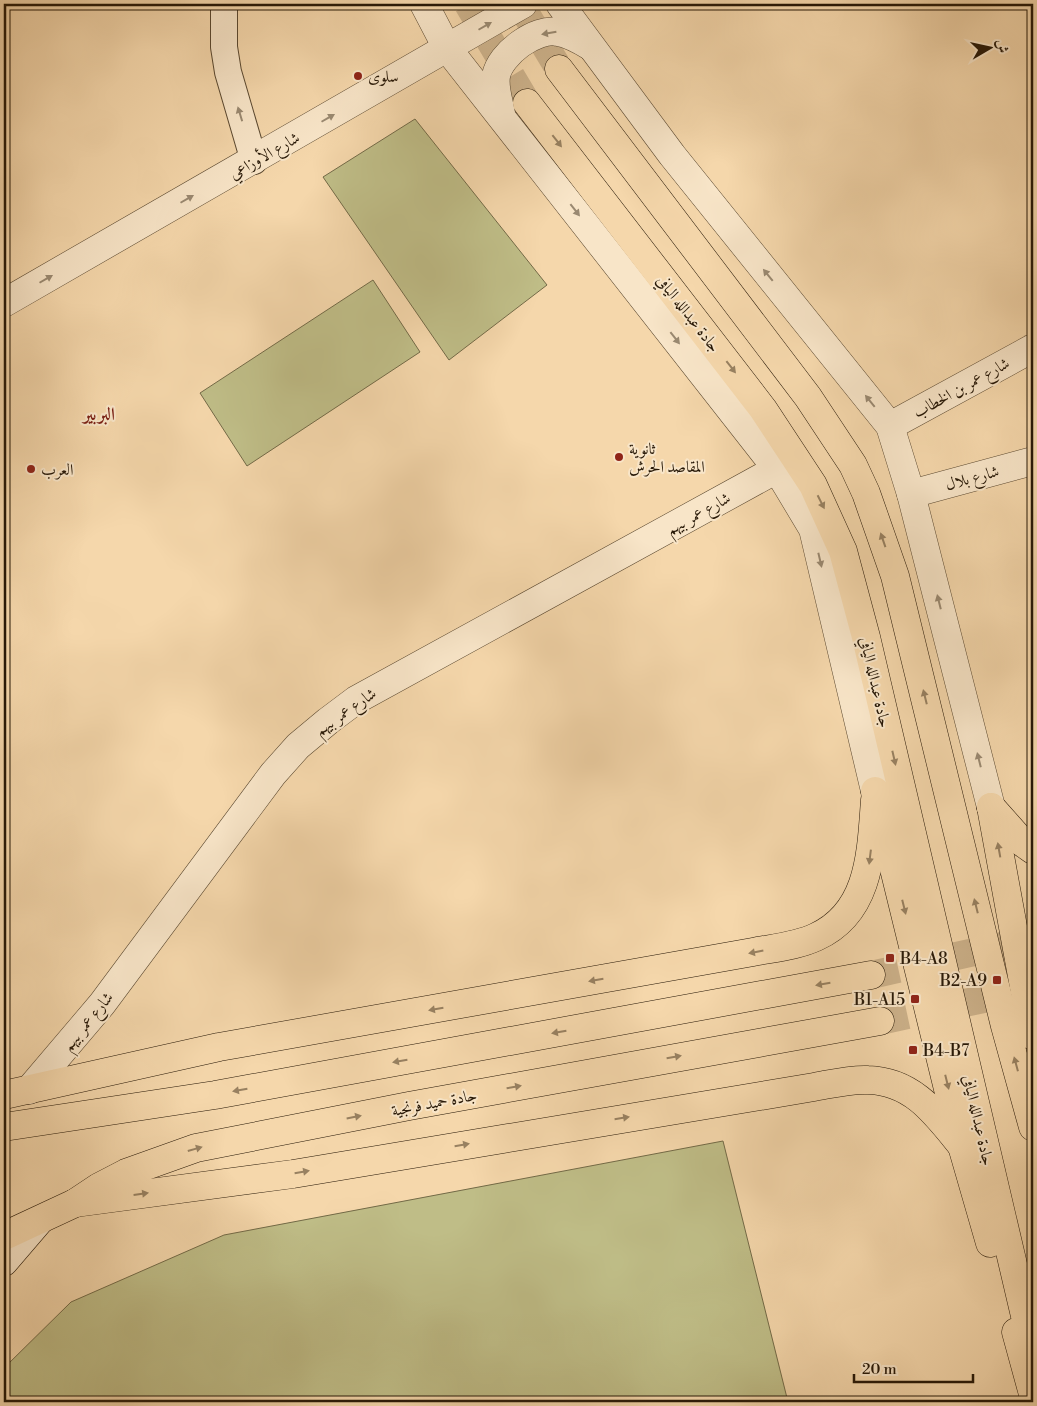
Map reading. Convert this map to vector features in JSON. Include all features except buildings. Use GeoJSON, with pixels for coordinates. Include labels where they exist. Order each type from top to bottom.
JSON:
{"type":"FeatureCollection","features":[{"type":"Feature","properties":{"kind":"main road"},"geometry":{"type":"LineString","coordinates":[[559,69],[808,397],[853,465],[866,493],[895,576],[1006,1026],[1033,1127]]}},
{"type":"Feature","properties":{"kind":"main road","name":"جادة عبدالله اليافي"},"geometry":{"type":"LineString","coordinates":[[527,103],[764,409],[813,485],[843,551],[866,636],[1033,1350]]}},
{"type":"Feature","properties":{"kind":"main road"},"geometry":{"type":"LineString","coordinates":[[16,1092],[218,1047],[753,952],[816,937],[839,921],[864,885],[870,864],[876,791]]}},
{"type":"Feature","properties":{"kind":"main road"},"geometry":{"type":"LineString","coordinates":[[876,791],[962,1146],[1033,1394]]}},
{"type":"Feature","properties":{"kind":"main road"},"geometry":{"type":"LineString","coordinates":[[991,807],[1023,843],[1033,850]]}},
{"type":"Feature","properties":{"kind":"main road"},"geometry":{"type":"LineString","coordinates":[[991,807],[1033,1036]]}},
{"type":"Feature","properties":{"kind":"main road"},"geometry":{"type":"LineString","coordinates":[[9,1131],[871,975]]}},
{"type":"Feature","properties":{"kind":"main road","name":"جادة حميد فرنجية"},"geometry":{"type":"LineString","coordinates":[[4,1236],[75,1203],[99,1187],[126,1173],[196,1148],[409,1106],[880,1021]]}},
{"type":"Feature","properties":{"kind":"main road"},"geometry":{"type":"LineString","coordinates":[[75,1203],[293,1174],[704,1105],[868,1080],[891,1084],[913,1093],[930,1106],[962,1146]]}},
{"type":"Feature","properties":{"kind":"street"},"geometry":{"type":"LineString","coordinates":[[224,4],[228,72],[254,160]]}},
{"type":"Feature","properties":{"kind":"street","name":"جادة عبدالله اليافي"},"geometry":{"type":"LineString","coordinates":[[424,4],[447,48],[777,469],[813,529],[876,791]]}},
{"type":"Feature","properties":{"kind":"street","name":"شارع الأوزاعي"},"geometry":{"type":"LineString","coordinates":[[4,303],[523,4]]}},
{"type":"Feature","properties":{"kind":"street"},"geometry":{"type":"LineString","coordinates":[[560,4],[678,162],[890,426],[911,494],[991,807]]}},
{"type":"Feature","properties":{"kind":"street"},"geometry":{"type":"LineString","coordinates":[[501,115],[495,85],[497,73],[505,60],[530,38],[546,32],[557,31],[574,37],[593,48]]}},
{"type":"Feature","properties":{"kind":"street","name":"شارع عمر بن الخطاب"},"geometry":{"type":"LineString","coordinates":[[890,426],[1033,348]]}},
{"type":"Feature","properties":{"kind":"street","name":"شارع بلال"},"geometry":{"type":"LineString","coordinates":[[911,494],[1033,461]]}},
{"type":"Feature","properties":{"kind":"street","name":"شارع عمر بيهم"},"geometry":{"type":"LineString","coordinates":[[16,1092],[102,1004],[273,774],[298,746],[328,721],[393,678],[777,469]]}},
{"type":"Feature","properties":{"kind":"street"},"geometry":{"type":"LineString","coordinates":[[4,1262],[40,1220]]}},
{"type":"Feature","properties":{"kind":"shaded area"},"geometry":{"type":"Polygon","coordinates":[[[415,119],[547,285],[449,360],[323,177],[415,119]]]}},
{"type":"Feature","properties":{"kind":"shaded area"},"geometry":{"type":"Polygon","coordinates":[[[373,280],[420,352],[247,466],[200,393],[373,280]]]}},
{"type":"Feature","properties":{"kind":"shaded area"},"geometry":{"type":"Polygon","coordinates":[[[723,1141],[788,1402],[4,1402],[4,1368],[71,1302],[224,1235],[723,1141]]]}},
{"type":"Feature","properties":{"kind":"tunnel"},"geometry":{"type":"LineString","coordinates":[[468,4],[527,103]]}},
{"type":"Feature","properties":{"kind":"tunnel"},"geometry":{"type":"LineString","coordinates":[[520,4],[559,69]]}},
{"type":"Feature","properties":{"kind":"tunnel"},"geometry":{"type":"LineString","coordinates":[[871,975],[1033,939]]}},
{"type":"Feature","properties":{"kind":"tunnel"},"geometry":{"type":"LineString","coordinates":[[880,1021],[1021,991]]}},
{"type":"Feature","properties":{"kind":"place","name":"سلوى"},"geometry":{"type":"Point","coordinates":[358,76]}},
{"type":"Feature","properties":{"kind":"place","name":"ثانوية المقاصد الحرش"},"geometry":{"type":"Point","coordinates":[619,457]}},
{"type":"Feature","properties":{"kind":"place","name":"العرب"},"geometry":{"type":"Point","coordinates":[31,469]}},
{"type":"Feature","properties":{"kind":"place","name":"B4-A8"},"geometry":{"type":"Point","coordinates":[890,958]}},
{"type":"Feature","properties":{"kind":"place","name":"B2-A9"},"geometry":{"type":"Point","coordinates":[997,980]}},
{"type":"Feature","properties":{"kind":"place","name":"B1-A15"},"geometry":{"type":"Point","coordinates":[915,999]}},
{"type":"Feature","properties":{"kind":"place","name":"B4-B7"},"geometry":{"type":"Point","coordinates":[913,1050]}},
{"type":"Feature","properties":{"kind":"district","name":"البربير"},"geometry":{"type":"Point","coordinates":[99,414]}}]}
